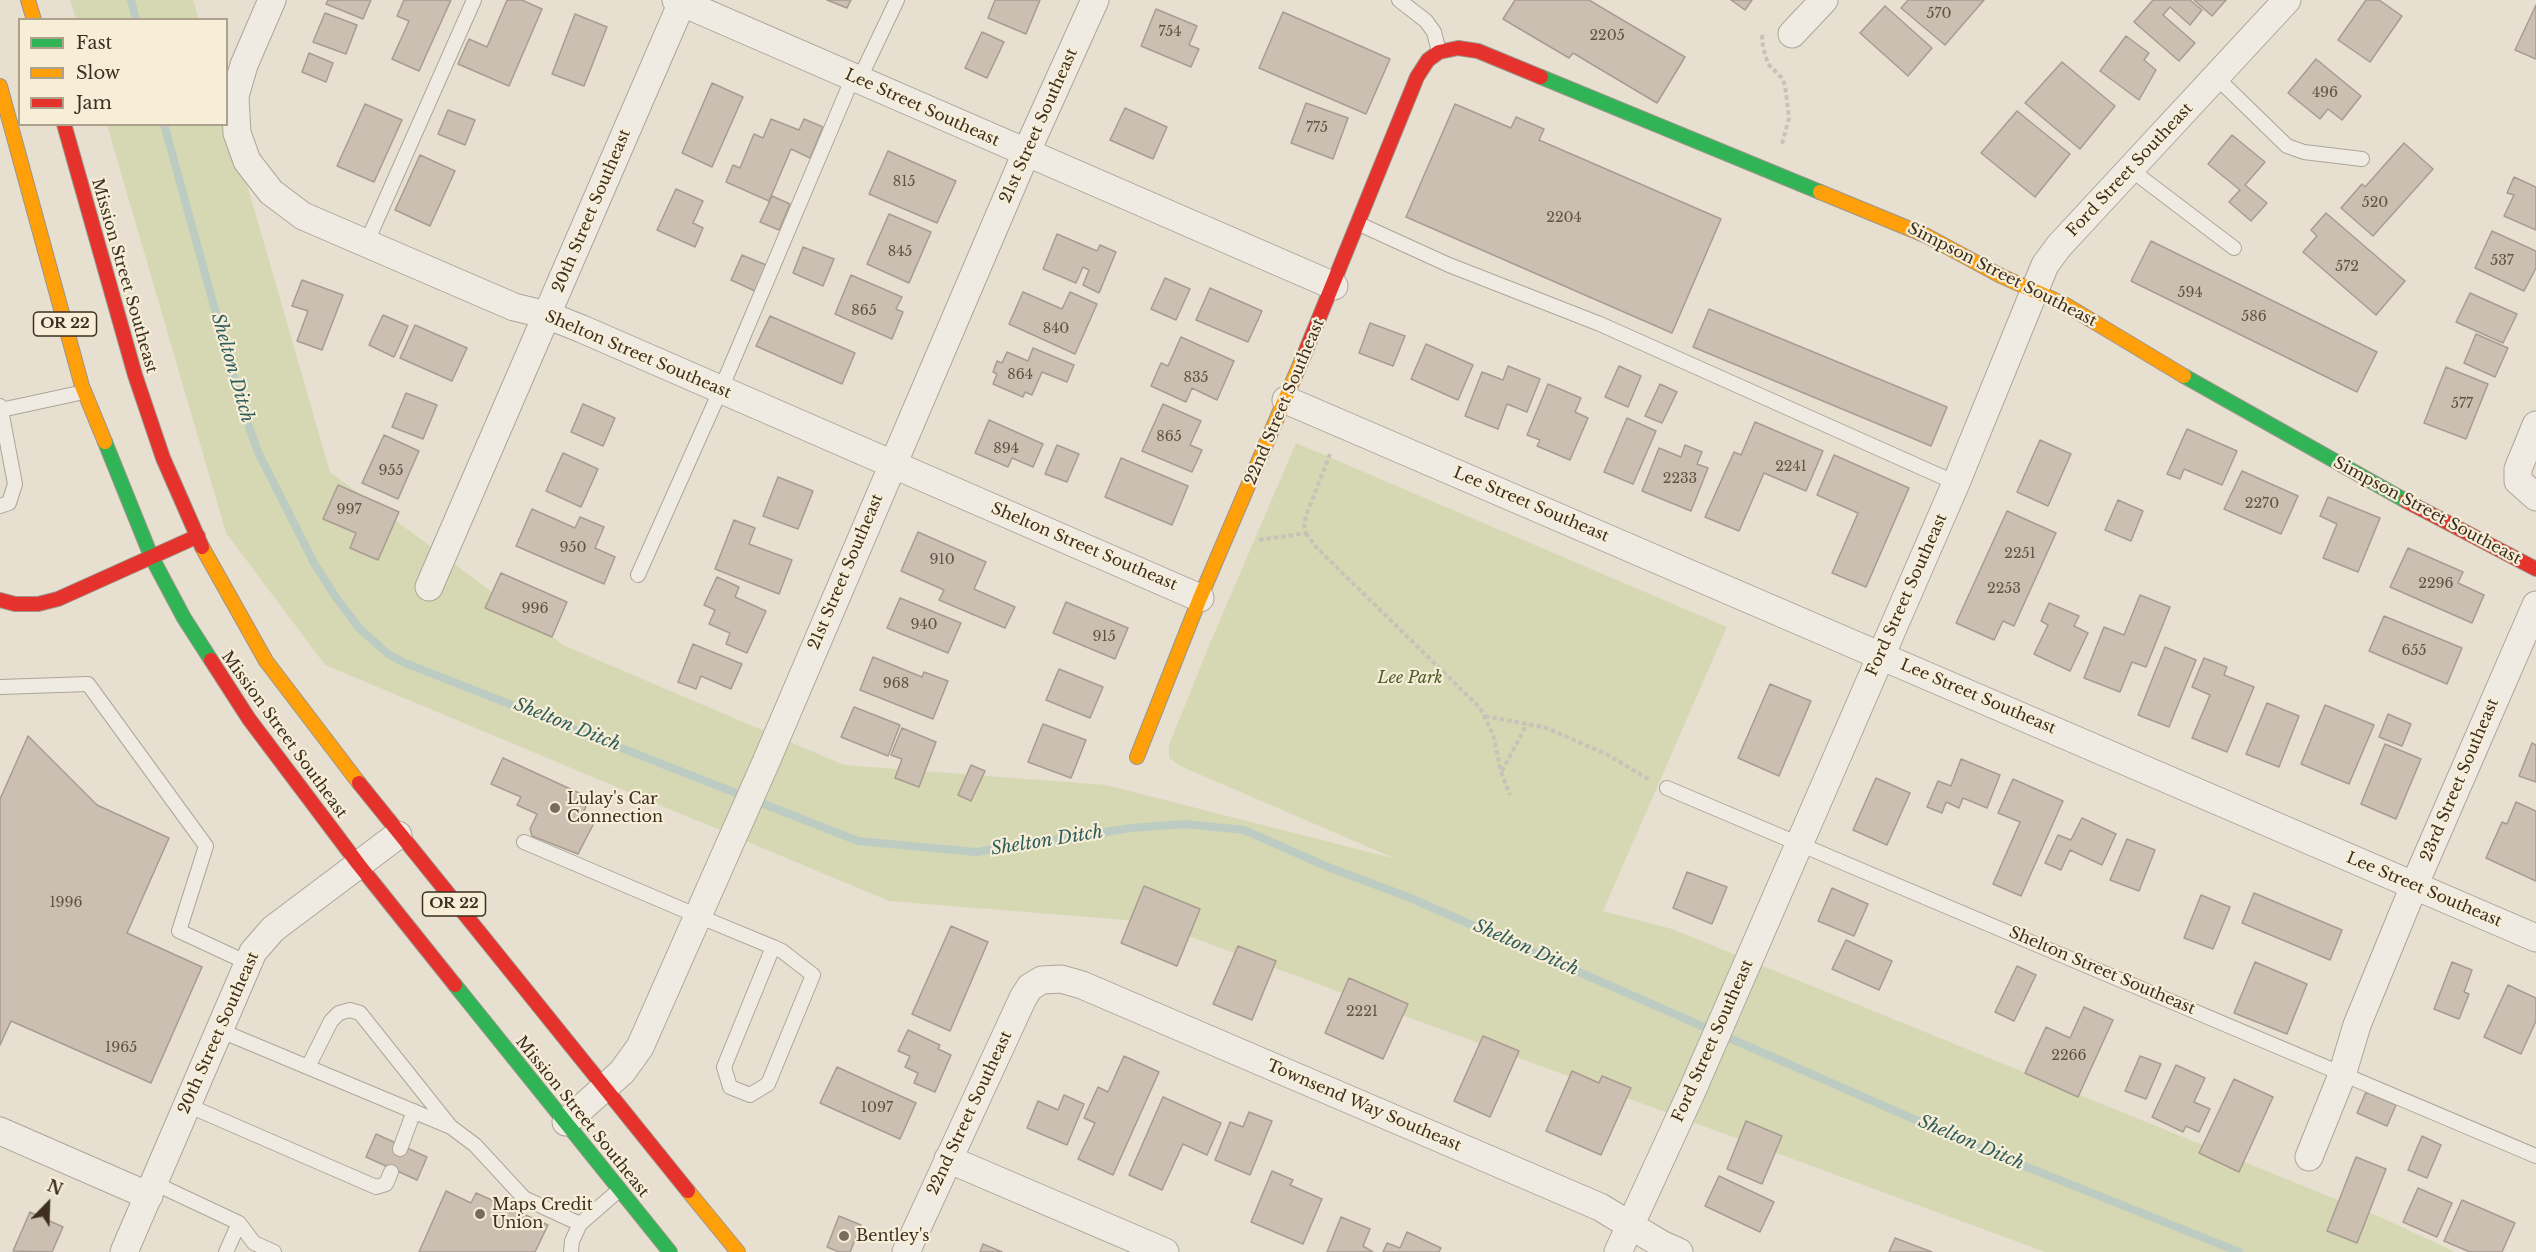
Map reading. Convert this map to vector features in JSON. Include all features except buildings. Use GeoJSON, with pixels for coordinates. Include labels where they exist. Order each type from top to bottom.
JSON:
{"type":"FeatureCollection","features":[{"type":"Feature","properties":{"kind":"main road"},"geometry":{"type":"LineString","coordinates":[[28,0],[33,18]]}},
{"type":"Feature","properties":{"kind":"main road","name":"Simpson Street Southeast"},"geometry":{"type":"LineString","coordinates":[[1439,52],[1458,48],[1478,51],[1906,226],[2035,292],[2066,305],[2195,383],[2416,507],[2536,569]]}},
{"type":"Feature","properties":{"kind":"main road","name":"22nd Street Southeast"},"geometry":{"type":"LineString","coordinates":[[1137,757],[1200,598],[1334,286],[1417,77],[1428,60],[1439,52]]}},
{"type":"Feature","properties":{"kind":"main road","name":"Mission Street Southeast"},"geometry":{"type":"LineString","coordinates":[[0,86],[84,392],[151,556],[217,672],[249,719],[358,865],[670,1252]]}},
{"type":"Feature","properties":{"kind":"main road","name":"Mission Street Southeast"},"geometry":{"type":"LineString","coordinates":[[65,126],[135,375],[163,458],[209,562],[266,661],[398,835],[738,1252]]}},
{"type":"Feature","properties":{"kind":"main road"},"geometry":{"type":"LineString","coordinates":[[0,600],[15,604],[39,604],[58,599],[198,536]]}},
{"type":"Feature","properties":{"kind":"street","name":"Shelton Street Southeast"},"geometry":{"type":"LineString","coordinates":[[272,0],[244,65],[235,96],[237,133],[247,161],[271,192],[303,216],[514,306],[547,315],[721,389],[1200,598]]}},
{"type":"Feature","properties":{"kind":"street","name":"21st Street Southeast"},"geometry":{"type":"LineString","coordinates":[[566,1122],[622,1072],[640,1047],[766,762],[1026,153],[1095,0]]}},
{"type":"Feature","properties":{"kind":"street"},"geometry":{"type":"LineString","coordinates":[[1792,34],[1824,0]]}},
{"type":"Feature","properties":{"kind":"street","name":"Ford Street Southeast"},"geometry":{"type":"LineString","coordinates":[[1618,1252],[1692,1091],[1798,842],[1956,483],[2045,265],[2058,246],[2287,0]]}},
{"type":"Feature","properties":{"kind":"street","name":"Lee Street Southeast"},"geometry":{"type":"LineString","coordinates":[[680,1],[1334,286]]}},
{"type":"Feature","properties":{"kind":"street","name":"20th Street Southeast"},"geometry":{"type":"LineString","coordinates":[[429,587],[680,1]]}},
{"type":"Feature","properties":{"kind":"street","name":"Lee Street Southeast"},"geometry":{"type":"LineString","coordinates":[[1286,400],[2536,938]]}},
{"type":"Feature","properties":{"kind":"street"},"geometry":{"type":"LineString","coordinates":[[2527,489],[2518,469],[2536,424]]}},
{"type":"Feature","properties":{"kind":"street","name":"23rd Street Southeast"},"geometry":{"type":"LineString","coordinates":[[2309,1157],[2342,1074],[2357,1025],[2414,886],[2536,605]]}},
{"type":"Feature","properties":{"kind":"street","name":"20th Street Southeast"},"geometry":{"type":"LineString","coordinates":[[124,1252],[253,952],[273,929],[398,835]]}},
{"type":"Feature","properties":{"kind":"street","name":"Townsend Way Southeast"},"geometry":{"type":"LineString","coordinates":[[1042,981],[1061,980],[1082,985],[1600,1207],[1661,1244],[1679,1252]]}},
{"type":"Feature","properties":{"kind":"street","name":"22nd Street Southeast"},"geometry":{"type":"LineString","coordinates":[[906,1252],[1023,998],[1030,987],[1042,981]]}},
{"type":"Feature","properties":{"kind":"street"},"geometry":{"type":"LineString","coordinates":[[0,1131],[151,1190]]}},
{"type":"Feature","properties":{"kind":"street"},"geometry":{"type":"LineString","coordinates":[[948,1159],[1165,1252]]}},
{"type":"Feature","properties":{"kind":"lane"},"geometry":{"type":"LineString","coordinates":[[366,244],[474,0]]}},
{"type":"Feature","properties":{"kind":"lane"},"geometry":{"type":"LineString","coordinates":[[638,575],[856,79],[897,0]]}},
{"type":"Feature","properties":{"kind":"lane"},"geometry":{"type":"LineString","coordinates":[[1399,0],[1426,21],[1434,32],[1439,52]]}},
{"type":"Feature","properties":{"kind":"lane"},"geometry":{"type":"LineString","coordinates":[[2216,77],[2287,146],[2304,152],[2362,159]]}},
{"type":"Feature","properties":{"kind":"lane"},"geometry":{"type":"LineString","coordinates":[[2130,169],[2234,249]]}},
{"type":"Feature","properties":{"kind":"lane"},"geometry":{"type":"LineString","coordinates":[[1359,224],[1449,265],[1600,324],[1956,483]]}},
{"type":"Feature","properties":{"kind":"lane"},"geometry":{"type":"LineString","coordinates":[[0,506],[9,502],[15,484],[0,408],[84,392]]}},
{"type":"Feature","properties":{"kind":"lane"},"geometry":{"type":"LineString","coordinates":[[0,687],[88,684],[206,846],[179,931],[248,963]]}},
{"type":"Feature","properties":{"kind":"lane","name":"Shelton Street Southeast"},"geometry":{"type":"LineString","coordinates":[[1667,788],[2536,1156]]}},
{"type":"Feature","properties":{"kind":"lane"},"geometry":{"type":"LineString","coordinates":[[524,842],[698,916],[773,947],[782,951],[813,975],[768,1084],[750,1095],[730,1087],[724,1067],[773,947]]}},
{"type":"Feature","properties":{"kind":"lane"},"geometry":{"type":"LineString","coordinates":[[308,1067],[339,1013],[350,1010],[360,1013],[451,1127],[475,1146],[524,1198],[580,1224]]}},
{"type":"Feature","properties":{"kind":"lane"},"geometry":{"type":"LineString","coordinates":[[219,1030],[451,1127]]}},
{"type":"Feature","properties":{"kind":"lane"},"geometry":{"type":"LineString","coordinates":[[187,1105],[376,1187],[386,1184],[391,1172]]}},
{"type":"Feature","properties":{"kind":"lane"},"geometry":{"type":"LineString","coordinates":[[400,1149],[414,1111]]}},
{"type":"Feature","properties":{"kind":"lane"},"geometry":{"type":"LineString","coordinates":[[151,1190],[235,1222],[254,1243],[274,1252]]}},
{"type":"Feature","properties":{"kind":"lane"},"geometry":{"type":"LineString","coordinates":[[571,1252],[572,1241],[580,1224],[619,1190]]}},
{"type":"Feature","properties":{"kind":"lane"},"geometry":{"type":"LineString","coordinates":[[226,1252],[235,1222]]}},
{"type":"Feature","properties":{"kind":"path"},"geometry":{"type":"LineString","coordinates":[[1769,171],[1785,139],[1789,118],[1785,85],[1781,77],[1768,64],[1762,47],[1762,34],[1771,25],[1792,34]]}},
{"type":"Feature","properties":{"kind":"path"},"geometry":{"type":"LineString","coordinates":[[1330,454],[1307,513],[1304,524],[1306,533],[1314,545],[1480,708],[1493,734],[1501,772],[1510,795]]}},
{"type":"Feature","properties":{"kind":"path"},"geometry":{"type":"LineString","coordinates":[[1250,541],[1306,533]]}},
{"type":"Feature","properties":{"kind":"path"},"geometry":{"type":"LineString","coordinates":[[1485,716],[1547,728],[1606,754],[1630,770],[1667,788]]}},
{"type":"Feature","properties":{"kind":"path"},"geometry":{"type":"LineString","coordinates":[[1501,772],[1527,724]]}},
{"type":"Feature","properties":{"kind":"green space"},"geometry":{"type":"Polygon","coordinates":[[[70,0],[193,0],[199,18],[76,18],[70,0]]]}},
{"type":"Feature","properties":{"kind":"green space","name":"Lee Park"},"geometry":{"type":"Polygon","coordinates":[[[228,118],[330,472],[565,646],[844,765],[1106,785],[1396,859],[1180,766],[1169,758],[1169,745],[1208,648],[1296,443],[1727,627],[1603,911],[1672,929],[2387,1220],[2455,1252],[2045,1252],[1150,922],[889,901],[325,665],[226,533],[107,126],[228,126],[228,118]]]}},
{"type":"Feature","properties":{"kind":"waterway","name":"Shelton Ditch"},"geometry":{"type":"LineString","coordinates":[[131,0],[136,18]]}},
{"type":"Feature","properties":{"kind":"waterway","name":"Shelton Ditch"},"geometry":{"type":"LineString","coordinates":[[165,126],[240,401],[258,452],[314,563],[335,596],[359,628],[388,654],[405,663],[858,841],[976,852],[1131,828],[1185,824],[1244,830],[1328,867],[1408,897],[1982,1149],[2239,1252]]}},
{"type":"Feature","properties":{"kind":"traffic: fast"},"geometry":{"type":"LineString","coordinates":[[1541,77],[1820,192]]}},
{"type":"Feature","properties":{"kind":"traffic: fast"},"geometry":{"type":"LineString","coordinates":[[2184,376],[2406,501]]}},
{"type":"Feature","properties":{"kind":"traffic: fast"},"geometry":{"type":"LineString","coordinates":[[105,442],[151,556],[184,618],[211,660]]}},
{"type":"Feature","properties":{"kind":"traffic: fast"},"geometry":{"type":"LineString","coordinates":[[455,985],[670,1252]]}},
{"type":"Feature","properties":{"kind":"traffic: slow"},"geometry":{"type":"LineString","coordinates":[[28,0],[33,18]]}},
{"type":"Feature","properties":{"kind":"traffic: slow"},"geometry":{"type":"LineString","coordinates":[[0,86],[82,386],[105,442]]}},
{"type":"Feature","properties":{"kind":"traffic: slow"},"geometry":{"type":"LineString","coordinates":[[1820,192],[1927,236],[2001,276],[2066,305],[2184,376]]}},
{"type":"Feature","properties":{"kind":"traffic: slow"},"geometry":{"type":"LineString","coordinates":[[1137,757],[1200,598],[1304,355]]}},
{"type":"Feature","properties":{"kind":"traffic: slow"},"geometry":{"type":"LineString","coordinates":[[202,547],[266,661],[359,783]]}},
{"type":"Feature","properties":{"kind":"traffic: slow"},"geometry":{"type":"LineString","coordinates":[[688,1191],[738,1252]]}},
{"type":"Feature","properties":{"kind":"traffic: jam"},"geometry":{"type":"LineString","coordinates":[[1304,355],[1417,77],[1428,60],[1439,52],[1458,48],[1478,51],[1541,77]]}},
{"type":"Feature","properties":{"kind":"traffic: jam"},"geometry":{"type":"LineString","coordinates":[[65,126],[135,375],[163,458],[202,547]]}},
{"type":"Feature","properties":{"kind":"traffic: jam"},"geometry":{"type":"LineString","coordinates":[[2406,501],[2536,569]]}},
{"type":"Feature","properties":{"kind":"traffic: jam"},"geometry":{"type":"LineString","coordinates":[[0,600],[15,604],[38,604],[58,599],[198,536]]}},
{"type":"Feature","properties":{"kind":"traffic: jam"},"geometry":{"type":"LineString","coordinates":[[211,660],[249,719],[359,865],[455,985]]}},
{"type":"Feature","properties":{"kind":"traffic: jam"},"geometry":{"type":"LineString","coordinates":[[359,783],[688,1191]]}},
{"type":"Feature","properties":{"kind":"place","name":"Lulay's Car Connection"},"geometry":{"type":"Point","coordinates":[555,808]}},
{"type":"Feature","properties":{"kind":"place","name":"Maps Credit Union"},"geometry":{"type":"Point","coordinates":[480,1214]}},
{"type":"Feature","properties":{"kind":"place","name":"Bentley's"},"geometry":{"type":"Point","coordinates":[844,1236]}}]}
